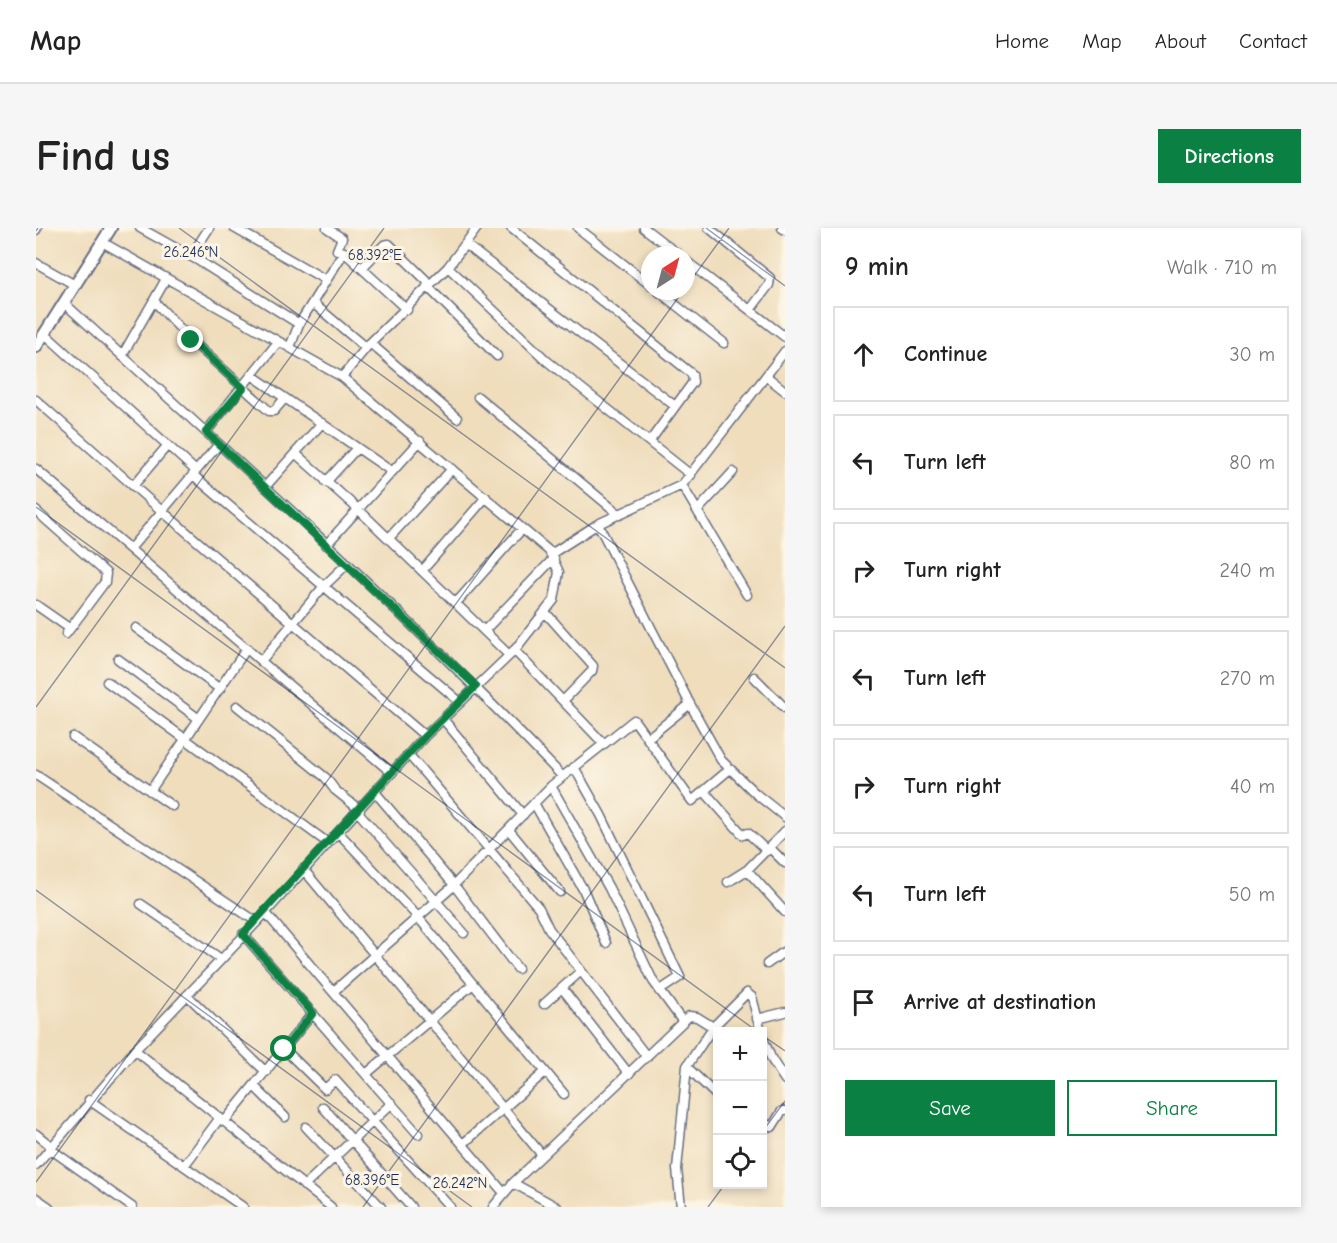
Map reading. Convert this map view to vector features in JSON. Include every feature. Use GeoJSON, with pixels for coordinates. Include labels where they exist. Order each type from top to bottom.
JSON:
{"type":"FeatureCollection","features":[{"type":"Feature","properties":{"kind":"street"},"geometry":{"type":"LineString","coordinates":[[36,347],[111,228]]}},
{"type":"Feature","properties":{"kind":"street"},"geometry":{"type":"LineString","coordinates":[[140,228],[191,256],[300,324]]}},
{"type":"Feature","properties":{"kind":"street"},"geometry":{"type":"LineString","coordinates":[[191,256],[209,228]]}},
{"type":"Feature","properties":{"kind":"street"},"geometry":{"type":"LineString","coordinates":[[234,228],[326,280]]}},
{"type":"Feature","properties":{"kind":"street"},"geometry":{"type":"LineString","coordinates":[[327,228],[342,238],[337,250],[345,252],[407,310]]}},
{"type":"Feature","properties":{"kind":"street"},"geometry":{"type":"LineString","coordinates":[[342,377],[368,346],[448,267],[477,228]]}},
{"type":"Feature","properties":{"kind":"street"},"geometry":{"type":"LineString","coordinates":[[511,228],[692,374],[693,382],[650,441]]}},
{"type":"Feature","properties":{"kind":"street"},"geometry":{"type":"LineString","coordinates":[[578,228],[641,278]]}},
{"type":"Feature","properties":{"kind":"street"},"geometry":{"type":"LineString","coordinates":[[644,228],[667,246]]}},
{"type":"Feature","properties":{"kind":"street"},"geometry":{"type":"LineString","coordinates":[[710,228],[770,278],[769,285],[750,310]]}},
{"type":"Feature","properties":{"kind":"street"},"geometry":{"type":"LineString","coordinates":[[36,1165],[89,1100],[243,934],[257,922],[425,736],[512,653],[554,600],[559,579],[559,572],[552,556],[522,528],[342,377],[102,242]]}},
{"type":"Feature","properties":{"kind":"street"},"geometry":{"type":"LineString","coordinates":[[362,268],[384,245],[389,244],[497,356]]}},
{"type":"Feature","properties":{"kind":"street"},"geometry":{"type":"LineString","coordinates":[[465,244],[675,406]]}},
{"type":"Feature","properties":{"kind":"street"},"geometry":{"type":"LineString","coordinates":[[290,347],[300,324],[345,252]]}},
{"type":"Feature","properties":{"kind":"street"},"geometry":{"type":"LineString","coordinates":[[36,263],[75,285]]}},
{"type":"Feature","properties":{"kind":"street"},"geometry":{"type":"LineString","coordinates":[[448,267],[547,361],[691,475]]}},
{"type":"Feature","properties":{"kind":"street"},"geometry":{"type":"LineString","coordinates":[[695,268],[785,337]]}},
{"type":"Feature","properties":{"kind":"street"},"geometry":{"type":"LineString","coordinates":[[122,356],[166,279]]}},
{"type":"Feature","properties":{"kind":"street"},"geometry":{"type":"LineString","coordinates":[[669,300],[724,343]]}},
{"type":"Feature","properties":{"kind":"street"},"geometry":{"type":"LineString","coordinates":[[154,301],[243,388],[272,412],[285,398]]}},
{"type":"Feature","properties":{"kind":"street"},"geometry":{"type":"LineString","coordinates":[[64,303],[219,444],[476,686],[562,776]]}},
{"type":"Feature","properties":{"kind":"street"},"geometry":{"type":"LineString","coordinates":[[314,304],[457,418]]}},
{"type":"Feature","properties":{"kind":"street"},"geometry":{"type":"LineString","coordinates":[[45,334],[195,473],[460,702]]}},
{"type":"Feature","properties":{"kind":"street"},"geometry":{"type":"LineString","coordinates":[[206,432],[278,342]]}},
{"type":"Feature","properties":{"kind":"street"},"geometry":{"type":"LineString","coordinates":[[484,630],[552,556],[598,524],[682,485],[785,351]]}},
{"type":"Feature","properties":{"kind":"street"},"geometry":{"type":"LineString","coordinates":[[253,376],[391,471]]}},
{"type":"Feature","properties":{"kind":"street"},"geometry":{"type":"LineString","coordinates":[[766,376],[785,391]]}},
{"type":"Feature","properties":{"kind":"street"},"geometry":{"type":"LineString","coordinates":[[478,397],[620,515]]}},
{"type":"Feature","properties":{"kind":"street"},"geometry":{"type":"LineString","coordinates":[[36,400],[162,512],[425,736]]}},
{"type":"Feature","properties":{"kind":"street"},"geometry":{"type":"LineString","coordinates":[[265,487],[322,423]]}},
{"type":"Feature","properties":{"kind":"street"},"geometry":{"type":"LineString","coordinates":[[326,545],[420,441]]}},
{"type":"Feature","properties":{"kind":"street"},"geometry":{"type":"LineString","coordinates":[[130,549],[219,444]]}},
{"type":"Feature","properties":{"kind":"street"},"geometry":{"type":"LineString","coordinates":[[133,486],[167,446]]}},
{"type":"Feature","properties":{"kind":"street"},"geometry":{"type":"LineString","coordinates":[[326,482],[357,448]]}},
{"type":"Feature","properties":{"kind":"street"},"geometry":{"type":"LineString","coordinates":[[295,453],[563,701],[603,743]]}},
{"type":"Feature","properties":{"kind":"street"},"geometry":{"type":"LineString","coordinates":[[36,469],[392,773]]}},
{"type":"Feature","properties":{"kind":"street"},"geometry":{"type":"LineString","coordinates":[[389,538],[452,469]]}},
{"type":"Feature","properties":{"kind":"street"},"geometry":{"type":"LineString","coordinates":[[698,510],[733,472]]}},
{"type":"Feature","properties":{"kind":"street"},"geometry":{"type":"LineString","coordinates":[[682,485],[747,595]]}},
{"type":"Feature","properties":{"kind":"street"},"geometry":{"type":"LineString","coordinates":[[422,571],[486,497]]}},
{"type":"Feature","properties":{"kind":"street"},"geometry":{"type":"LineString","coordinates":[[36,511],[106,573],[105,582],[68,631],[36,605]]}},
{"type":"Feature","properties":{"kind":"street"},"geometry":{"type":"LineString","coordinates":[[598,524],[721,760],[785,817]]}},
{"type":"Feature","properties":{"kind":"street"},"geometry":{"type":"LineString","coordinates":[[456,603],[522,528]]}},
{"type":"Feature","properties":{"kind":"street"},"geometry":{"type":"LineString","coordinates":[[261,661],[324,586],[347,564]]}},
{"type":"Feature","properties":{"kind":"street"},"geometry":{"type":"LineString","coordinates":[[545,612],[593,666],[592,671],[563,701]]}},
{"type":"Feature","properties":{"kind":"street"},"geometry":{"type":"LineString","coordinates":[[136,628],[220,689]]}},
{"type":"Feature","properties":{"kind":"street"},"geometry":{"type":"LineString","coordinates":[[150,791],[247,648]]}},
{"type":"Feature","properties":{"kind":"street"},"geometry":{"type":"LineString","coordinates":[[118,659],[199,719]]}},
{"type":"Feature","properties":{"kind":"street"},"geometry":{"type":"LineString","coordinates":[[754,677],[785,708]]}},
{"type":"Feature","properties":{"kind":"street"},"geometry":{"type":"LineString","coordinates":[[107,682],[328,843]]}},
{"type":"Feature","properties":{"kind":"street"},"geometry":{"type":"LineString","coordinates":[[648,738],[690,704]]}},
{"type":"Feature","properties":{"kind":"street"},"geometry":{"type":"LineString","coordinates":[[237,706],[326,778],[335,790],[359,811],[464,933]]}},
{"type":"Feature","properties":{"kind":"street"},"geometry":{"type":"LineString","coordinates":[[443,719],[474,753],[523,815]]}},
{"type":"Feature","properties":{"kind":"street"},"geometry":{"type":"LineString","coordinates":[[334,991],[454,885],[562,776],[634,720],[692,801],[730,769]]}},
{"type":"Feature","properties":{"kind":"street"},"geometry":{"type":"LineString","coordinates":[[73,737],[172,806]]}},
{"type":"Feature","properties":{"kind":"street"},"geometry":{"type":"LineString","coordinates":[[409,755],[539,908],[549,929],[647,1057]]}},
{"type":"Feature","properties":{"kind":"street"},"geometry":{"type":"LineString","coordinates":[[574,767],[601,815],[680,977],[659,991]]}},
{"type":"Feature","properties":{"kind":"street"},"geometry":{"type":"LineString","coordinates":[[36,775],[257,922]]}},
{"type":"Feature","properties":{"kind":"street"},"geometry":{"type":"LineString","coordinates":[[551,786],[609,888],[659,991],[683,1022]]}},
{"type":"Feature","properties":{"kind":"street"},"geometry":{"type":"LineString","coordinates":[[704,791],[743,836],[748,833],[785,863]]}},
{"type":"Feature","properties":{"kind":"street"},"geometry":{"type":"LineString","coordinates":[[375,792],[454,885],[518,969]]}},
{"type":"Feature","properties":{"kind":"street"},"geometry":{"type":"LineString","coordinates":[[534,803],[584,891],[606,943]]}},
{"type":"Feature","properties":{"kind":"street"},"geometry":{"type":"LineString","coordinates":[[509,830],[560,892]]}},
{"type":"Feature","properties":{"kind":"street"},"geometry":{"type":"LineString","coordinates":[[728,882],[747,870],[785,831]]}},
{"type":"Feature","properties":{"kind":"street"},"geometry":{"type":"LineString","coordinates":[[338,832],[417,916],[564,1094]]}},
{"type":"Feature","properties":{"kind":"street"},"geometry":{"type":"LineString","coordinates":[[303,869],[542,1155]]}},
{"type":"Feature","properties":{"kind":"street"},"geometry":{"type":"LineString","coordinates":[[747,870],[785,912]]}},
{"type":"Feature","properties":{"kind":"street"},"geometry":{"type":"LineString","coordinates":[[141,904],[221,959]]}},
{"type":"Feature","properties":{"kind":"street"},"geometry":{"type":"LineString","coordinates":[[265,912],[464,1143],[504,1193]]}},
{"type":"Feature","properties":{"kind":"street"},"geometry":{"type":"LineString","coordinates":[[243,934],[418,1134]]}},
{"type":"Feature","properties":{"kind":"street"},"geometry":{"type":"LineString","coordinates":[[767,964],[784,953]]}},
{"type":"Feature","properties":{"kind":"street"},"geometry":{"type":"LineString","coordinates":[[543,1005],[581,971]]}},
{"type":"Feature","properties":{"kind":"street"},"geometry":{"type":"LineString","coordinates":[[366,1074],[473,984]]}},
{"type":"Feature","properties":{"kind":"street"},"geometry":{"type":"LineString","coordinates":[[562,988],[629,1074]]}},
{"type":"Feature","properties":{"kind":"street"},"geometry":{"type":"LineString","coordinates":[[714,1027],[747,993],[752,998],[760,1027]]}},
{"type":"Feature","properties":{"kind":"street"},"geometry":{"type":"LineString","coordinates":[[187,995],[266,1072]]}},
{"type":"Feature","properties":{"kind":"street"},"geometry":{"type":"LineString","coordinates":[[757,1019],[785,1012]]}},
{"type":"Feature","properties":{"kind":"street"},"geometry":{"type":"LineString","coordinates":[[184,1166],[266,1072],[313,1013]]}},
{"type":"Feature","properties":{"kind":"street"},"geometry":{"type":"LineString","coordinates":[[493,1207],[513,1183],[689,1016],[698,1017],[713,1028],[687,1066],[677,1169],[681,1207]]}},
{"type":"Feature","properties":{"kind":"street"},"geometry":{"type":"LineString","coordinates":[[767,1047],[772,1060],[785,1080]]}},
{"type":"Feature","properties":{"kind":"street"},"geometry":{"type":"LineString","coordinates":[[284,1049],[325,1089],[335,1080],[450,1207]]}},
{"type":"Feature","properties":{"kind":"street"},"geometry":{"type":"LineString","coordinates":[[135,1050],[331,1207]]}},
{"type":"Feature","properties":{"kind":"street"},"geometry":{"type":"LineString","coordinates":[[687,1066],[713,1093]]}},
{"type":"Feature","properties":{"kind":"street"},"geometry":{"type":"LineString","coordinates":[[464,1143],[503,1106],[545,1072]]}},
{"type":"Feature","properties":{"kind":"street"},"geometry":{"type":"LineString","coordinates":[[254,1086],[285,1117]]}},
{"type":"Feature","properties":{"kind":"street"},"geometry":{"type":"LineString","coordinates":[[89,1100],[243,1207]]}},
{"type":"Feature","properties":{"kind":"street"},"geometry":{"type":"LineString","coordinates":[[304,1186],[392,1103]]}},
{"type":"Feature","properties":{"kind":"street"},"geometry":{"type":"LineString","coordinates":[[323,1107],[411,1207]]}},
{"type":"Feature","properties":{"kind":"street"},"geometry":{"type":"LineString","coordinates":[[767,1124],[772,1127],[782,1111],[785,1111]]}},
{"type":"Feature","properties":{"kind":"street"},"geometry":{"type":"LineString","coordinates":[[306,1127],[336,1156],[381,1207]]}},
{"type":"Feature","properties":{"kind":"street"},"geometry":{"type":"LineString","coordinates":[[36,1134],[50,1147],[132,1207]]}},
{"type":"Feature","properties":{"kind":"street"},"geometry":{"type":"LineString","coordinates":[[513,1183],[557,1207]]}},
{"type":"Feature","properties":{"kind":"street"},"geometry":{"type":"LineString","coordinates":[[36,1198],[49,1207]]}},
{"type":"Feature","properties":{"kind":"route"},"geometry":{"type":"LineString","coordinates":[[191,340],[243,388],[206,432],[476,686],[425,736],[360,810],[303,869],[257,922],[243,934],[313,1013],[284,1049]]}}]}
